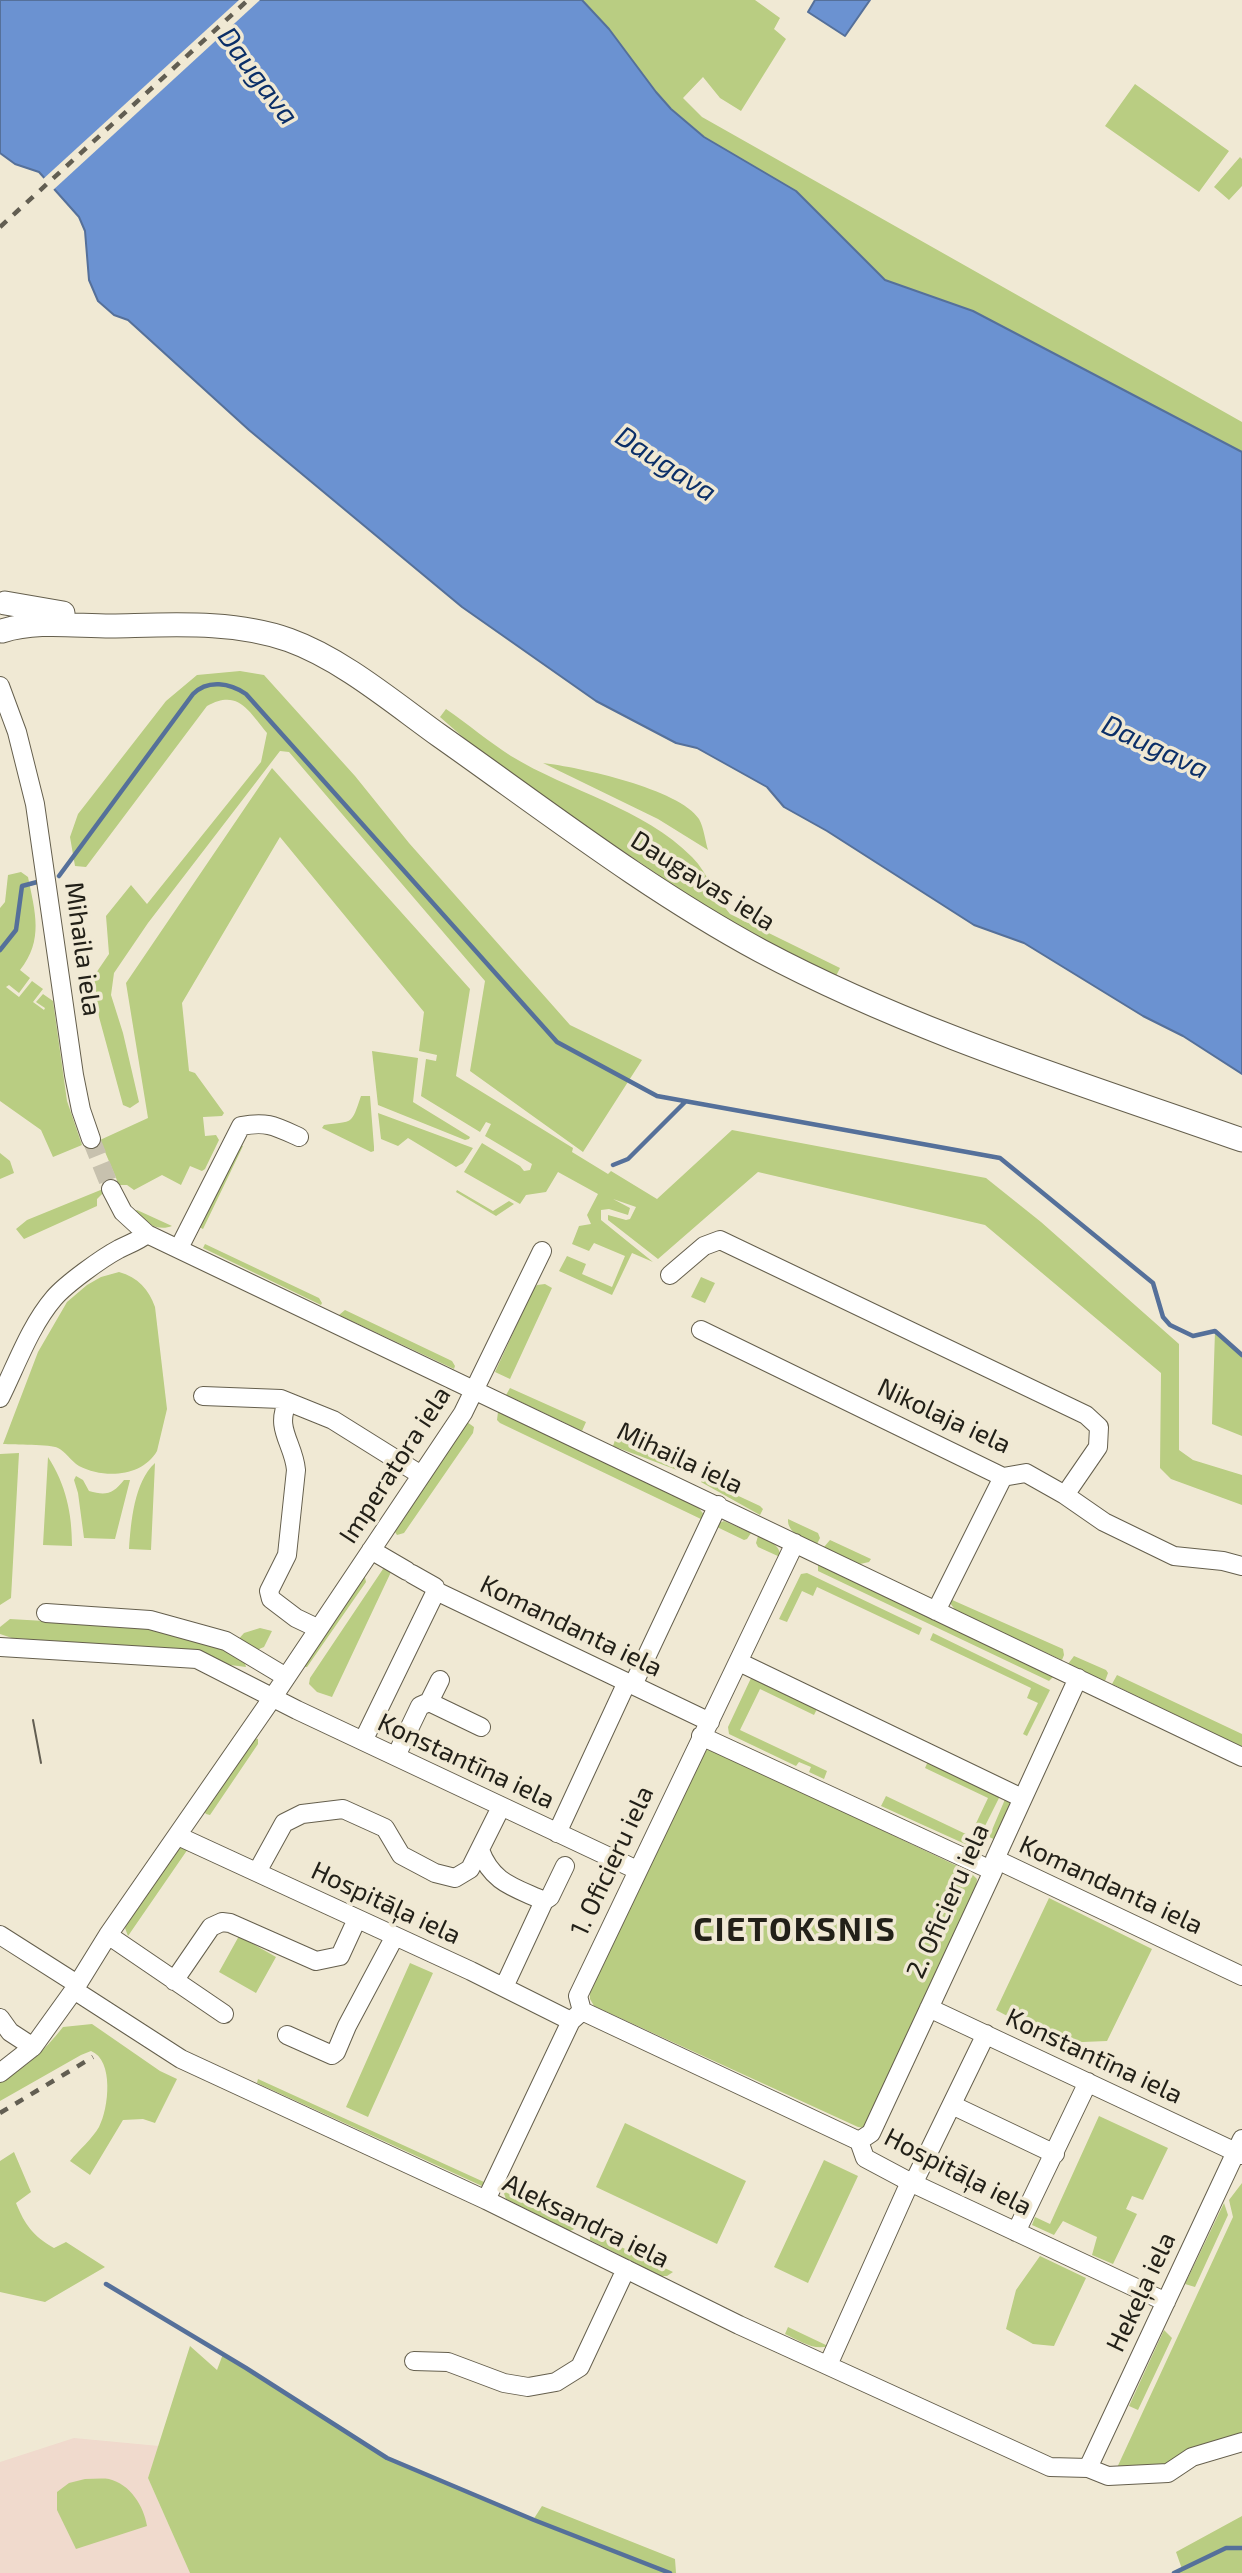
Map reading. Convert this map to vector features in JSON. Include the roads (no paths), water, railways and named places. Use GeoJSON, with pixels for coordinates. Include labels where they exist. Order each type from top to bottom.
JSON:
{"type":"FeatureCollection","features":[{"type":"Feature","properties":{"kind":"main road","name":"Daugavas iela"},"geometry":{"type":"LineString","coordinates":[[3,596],[50,611],[166,625],[259,632],[287,639],[319,654],[369,685],[637,875],[760,951],[848,993],[941,1032],[1242,1140]]}},
{"type":"Feature","properties":{"kind":"main road"},"geometry":{"type":"LineString","coordinates":[[1,632],[6,617],[3,596]]}},
{"type":"Feature","properties":{"kind":"main road","name":"Daugavas iela"},"geometry":{"type":"LineString","coordinates":[[1,632],[34,625],[166,625]]}},
{"type":"Feature","properties":{"kind":"street","name":"Mihaila iela"},"geometry":{"type":"LineString","coordinates":[[0,686],[16,732],[40,831],[74,1075],[81,1110],[91,1139]]}},
{"type":"Feature","properties":{"kind":"street","name":"Mihaila iela"},"geometry":{"type":"LineString","coordinates":[[0,718],[25,766]]}},
{"type":"Feature","properties":{"kind":"street"},"geometry":{"type":"LineString","coordinates":[[179,1248],[241,1126],[260,1122],[271,1124],[299,1137]]}},
{"type":"Feature","properties":{"kind":"street","name":"Mihaila iela"},"geometry":{"type":"LineString","coordinates":[[111,1189],[123,1212],[147,1234],[1242,1757]]}},
{"type":"Feature","properties":{"kind":"street"},"geometry":{"type":"LineString","coordinates":[[0,1398],[42,1315],[55,1296],[104,1258],[121,1248],[135,1244],[147,1234]]}},
{"type":"Feature","properties":{"kind":"street"},"geometry":{"type":"LineString","coordinates":[[670,1275],[704,1246],[720,1241],[1086,1415],[1099,1427],[1098,1447],[1065,1495]]}},
{"type":"Feature","properties":{"kind":"street","name":"Imperatora iela"},"geometry":{"type":"LineString","coordinates":[[0,2073],[33,2047],[76,1987],[421,1475],[475,1391],[542,1251]]}},
{"type":"Feature","properties":{"kind":"street","name":"Nikolaja iela"},"geometry":{"type":"LineString","coordinates":[[702,1330],[1003,1476],[1026,1473],[1065,1495],[1104,1522],[1174,1556],[1223,1561],[1242,1566]]}},
{"type":"Feature","properties":{"kind":"street"},"geometry":{"type":"LineString","coordinates":[[203,1396],[281,1399],[333,1420],[421,1475]]}},
{"type":"Feature","properties":{"kind":"street"},"geometry":{"type":"LineString","coordinates":[[288,1402],[282,1413],[282,1423],[295,1457],[296,1470],[287,1555],[270,1591],[271,1599],[296,1618],[317,1629]]}},
{"type":"Feature","properties":{"kind":"street"},"geometry":{"type":"LineString","coordinates":[[936,1611],[1003,1476]]}},
{"type":"Feature","properties":{"kind":"street"},"geometry":{"type":"LineString","coordinates":[[556,1833],[718,1505]]}},
{"type":"Feature","properties":{"kind":"street","name":"1. Oficieru iela"},"geometry":{"type":"LineString","coordinates":[[486,2200],[577,2016],[578,1996],[795,1543]]}},
{"type":"Feature","properties":{"kind":"street","name":"Komandanta iela"},"geometry":{"type":"LineString","coordinates":[[371,1550],[435,1587],[436,1591],[630,1684],[706,1729],[994,1865],[1242,1976]]}},
{"type":"Feature","properties":{"kind":"street"},"geometry":{"type":"LineString","coordinates":[[363,1741],[436,1591]]}},
{"type":"Feature","properties":{"kind":"street"},"geometry":{"type":"LineString","coordinates":[[46,1613],[163,1623],[226,1641],[286,1677]]}},
{"type":"Feature","properties":{"kind":"street"},"geometry":{"type":"LineString","coordinates":[[0,1647],[197,1659],[273,1697]]}},
{"type":"Feature","properties":{"kind":"street"},"geometry":{"type":"LineString","coordinates":[[738,1662],[1023,1798]]}},
{"type":"Feature","properties":{"kind":"street","name":"2. Oficieru iela"},"geometry":{"type":"LineString","coordinates":[[859,2141],[871,2133],[1078,1678]]}},
{"type":"Feature","properties":{"kind":"street"},"geometry":{"type":"LineString","coordinates":[[396,1756],[420,1706],[429,1702],[439,1680]]}},
{"type":"Feature","properties":{"kind":"street","name":"Konstantīna iela"},"geometry":{"type":"LineString","coordinates":[[273,1697],[637,1870]]}},
{"type":"Feature","properties":{"kind":"street"},"geometry":{"type":"LineString","coordinates":[[429,1702],[481,1727]]}},
{"type":"Feature","properties":{"kind":"street"},"geometry":{"type":"LineString","coordinates":[[257,1872],[284,1823],[302,1814],[343,1809],[385,1828],[401,1855],[446,1877],[456,1878],[470,1869],[502,1807]]}},
{"type":"Feature","properties":{"kind":"street","name":"Hospitāļa iela"},"geometry":{"type":"LineString","coordinates":[[178,1836],[504,1987],[577,2016],[859,2141],[865,2158],[912,2183],[1166,2302]]}},
{"type":"Feature","properties":{"kind":"street"},"geometry":{"type":"LineString","coordinates":[[480,1850],[494,1877],[544,1901]]}},
{"type":"Feature","properties":{"kind":"street"},"geometry":{"type":"LineString","coordinates":[[504,1987],[544,1901],[550,1897],[565,1866]]}},
{"type":"Feature","properties":{"kind":"street"},"geometry":{"type":"LineString","coordinates":[[174,1980],[211,1927],[222,1922],[230,1923],[316,1961],[340,1956],[357,1919]]}},
{"type":"Feature","properties":{"kind":"street","name":"Aleksandra iela"},"geometry":{"type":"LineString","coordinates":[[0,1935],[181,2059],[486,2200],[739,2325],[1050,2467],[1088,2468],[1108,2476],[1168,2473],[1192,2458],[1242,2442]]}},
{"type":"Feature","properties":{"kind":"street"},"geometry":{"type":"LineString","coordinates":[[108,1936],[224,2014]]}},
{"type":"Feature","properties":{"kind":"street"},"geometry":{"type":"LineString","coordinates":[[287,2035],[332,2055],[336,2052],[395,1936]]}},
{"type":"Feature","properties":{"kind":"street","name":"Konstantīna iela"},"geometry":{"type":"LineString","coordinates":[[929,2008],[1088,2082],[1240,2148]]}},
{"type":"Feature","properties":{"kind":"street"},"geometry":{"type":"LineString","coordinates":[[0,2018],[10,2032],[33,2047]]}},
{"type":"Feature","properties":{"kind":"street"},"geometry":{"type":"LineString","coordinates":[[828,2365],[912,2183],[986,2034]]}},
{"type":"Feature","properties":{"kind":"street"},"geometry":{"type":"LineString","coordinates":[[1016,2232],[1088,2082]]}},
{"type":"Feature","properties":{"kind":"street"},"geometry":{"type":"LineString","coordinates":[[952,2105],[1055,2154]]}},
{"type":"Feature","properties":{"kind":"street","name":"Hekeļa iela"},"geometry":{"type":"LineString","coordinates":[[1088,2468],[1240,2148]]}},
{"type":"Feature","properties":{"kind":"street"},"geometry":{"type":"LineString","coordinates":[[414,2361],[448,2361],[503,2383],[528,2387],[556,2382],[580,2367],[626,2269]]}},
{"type":"Feature","properties":{"kind":"water","name":"Daugava"},"geometry":{"type":"Polygon","coordinates":[[[0,0],[582,0],[609,29],[671,109],[704,137],[796,191],[885,280],[973,311],[1242,452],[1242,1074],[1183,1036],[1143,1016],[1024,943],[974,925],[827,831],[784,807],[767,787],[697,748],[676,743],[596,701],[462,607],[249,430],[128,320],[114,315],[98,301],[89,280],[85,231],[79,217],[39,172],[15,164],[0,153],[0,0]]]}},
{"type":"Feature","properties":{"kind":"water"},"geometry":{"type":"Polygon","coordinates":[[[815,0],[870,0],[845,36],[808,12],[815,0]]]}},
{"type":"Feature","properties":{"kind":"waterway"},"geometry":{"type":"LineString","coordinates":[[59,876],[193,694],[205,686],[219,684],[233,687],[246,694],[557,1042],[657,1096],[1000,1158],[1153,1283],[1163,1317],[1170,1325],[1193,1336],[1215,1331],[1242,1355]]}},
{"type":"Feature","properties":{"kind":"waterway"},"geometry":{"type":"LineString","coordinates":[[0,950],[16,930],[22,886],[41,881]]}},
{"type":"Feature","properties":{"kind":"waterway"},"geometry":{"type":"LineString","coordinates":[[613,1165],[628,1159],[685,1102]]}},
{"type":"Feature","properties":{"kind":"waterway"},"geometry":{"type":"LineString","coordinates":[[106,2284],[246,2368],[387,2458],[670,2573]]}},
{"type":"Feature","properties":{"kind":"waterway"},"geometry":{"type":"LineString","coordinates":[[1174,2573],[1226,2548],[1242,2548]]}},
{"type":"Feature","properties":{"kind":"tunnel"},"geometry":{"type":"LineString","coordinates":[[91,1139],[111,1189]]}},
{"type":"Feature","properties":{"kind":"tram line"},"geometry":{"type":"LineString","coordinates":[[33,1720],[41,1763]]}},
{"type":"Feature","properties":{"kind":"railway"},"geometry":{"type":"LineString","coordinates":[[0,227],[248,0]]}},
{"type":"Feature","properties":{"kind":"railway"},"geometry":{"type":"LineString","coordinates":[[0,2113],[93,2057]]}},
{"type":"Feature","properties":{"kind":"district","name":"CIETOKSNIS"},"geometry":{"type":"Point","coordinates":[795,1930]}}]}
